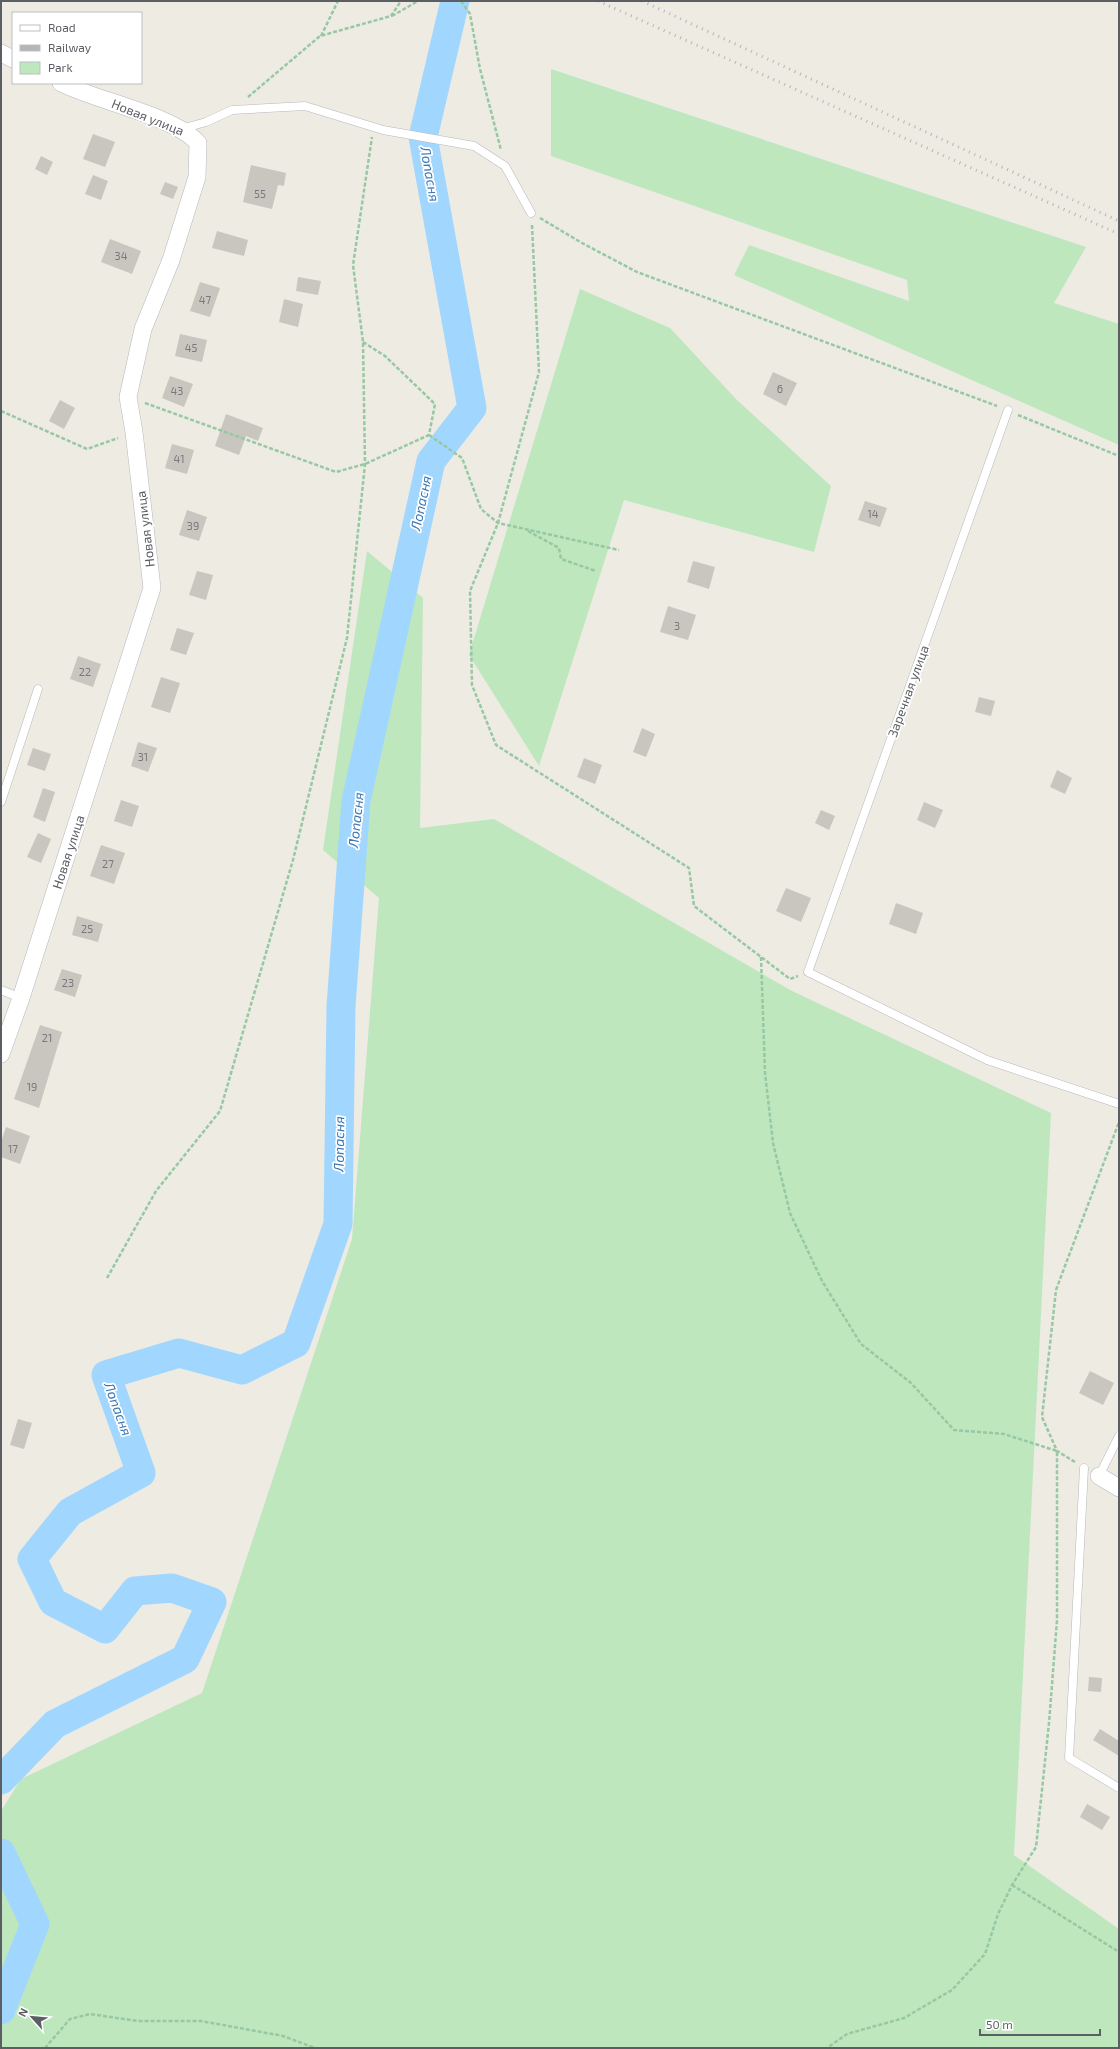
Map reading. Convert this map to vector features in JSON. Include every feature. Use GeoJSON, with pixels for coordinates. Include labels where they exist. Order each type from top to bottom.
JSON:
{"type":"FeatureCollection","features":[{"type":"Feature","properties":{"kind":"street"},"geometry":{"type":"LineString","coordinates":[[1,53],[12,58]]}},
{"type":"Feature","properties":{"kind":"street","name":"Новая улица"},"geometry":{"type":"LineString","coordinates":[[1,1054],[21,998],[152,588],[134,432],[128,397],[143,329],[171,260],[197,177],[198,143],[191,135],[180,129],[64,84]]}},
{"type":"Feature","properties":{"kind":"street"},"geometry":{"type":"LineString","coordinates":[[1092,1472],[1119,1488]]}},
{"type":"Feature","properties":{"kind":"lane"},"geometry":{"type":"LineString","coordinates":[[180,129],[206,122],[232,110],[305,106],[383,130],[474,146],[505,166],[531,213]]}},
{"type":"Feature","properties":{"kind":"lane","name":"Заречная улица"},"geometry":{"type":"LineString","coordinates":[[808,972],[1008,410]]}},
{"type":"Feature","properties":{"kind":"lane"},"geometry":{"type":"LineString","coordinates":[[1,802],[38,689]]}},
{"type":"Feature","properties":{"kind":"lane"},"geometry":{"type":"LineString","coordinates":[[808,972],[986,1060],[1119,1104]]}},
{"type":"Feature","properties":{"kind":"lane"},"geometry":{"type":"LineString","coordinates":[[1,990],[21,998]]}},
{"type":"Feature","properties":{"kind":"lane"},"geometry":{"type":"LineString","coordinates":[[1119,1436],[1092,1472],[1069,1758],[1119,1788]]}},
{"type":"Feature","properties":{"kind":"path"},"geometry":{"type":"LineString","coordinates":[[232,110],[320,36],[338,1]]}},
{"type":"Feature","properties":{"kind":"path"},"geometry":{"type":"LineString","coordinates":[[391,16],[401,1]]}},
{"type":"Feature","properties":{"kind":"path"},"geometry":{"type":"LineString","coordinates":[[320,36],[391,16],[418,1]]}},
{"type":"Feature","properties":{"kind":"path"},"geometry":{"type":"LineString","coordinates":[[461,1],[470,14],[480,69],[505,166]]}},
{"type":"Feature","properties":{"kind":"path"},"geometry":{"type":"LineString","coordinates":[[107,1278],[156,1191],[220,1111],[293,860],[347,638],[365,464],[363,342],[353,265],[373,127]]}},
{"type":"Feature","properties":{"kind":"path"},"geometry":{"type":"LineString","coordinates":[[531,213],[582,243],[637,272],[1008,410],[1119,456]]}},
{"type":"Feature","properties":{"kind":"path"},"geometry":{"type":"LineString","coordinates":[[531,213],[539,372],[498,523],[470,590],[472,684],[496,745],[689,868],[694,906],[790,979],[808,972]]}},
{"type":"Feature","properties":{"kind":"path"},"geometry":{"type":"LineString","coordinates":[[363,342],[386,356],[436,404],[429,435]]}},
{"type":"Feature","properties":{"kind":"path"},"geometry":{"type":"LineString","coordinates":[[128,397],[336,472],[365,464],[429,435]]}},
{"type":"Feature","properties":{"kind":"path"},"geometry":{"type":"LineString","coordinates":[[1,411],[87,449],[134,432]]}},
{"type":"Feature","properties":{"kind":"path"},"geometry":{"type":"LineString","coordinates":[[429,435],[462,458],[480,509],[498,523],[619,550]]}},
{"type":"Feature","properties":{"kind":"path"},"geometry":{"type":"LineString","coordinates":[[526,529],[559,548],[561,559],[596,571]]}},
{"type":"Feature","properties":{"kind":"path"},"geometry":{"type":"LineString","coordinates":[[761,957],[765,1073],[773,1143],[790,1214],[822,1281],[861,1344],[911,1383],[954,1430],[1004,1434],[1058,1451],[1092,1472]]}},
{"type":"Feature","properties":{"kind":"path"},"geometry":{"type":"LineString","coordinates":[[827,2048],[847,2034],[904,2018],[952,1990],[985,1954],[998,1914],[1012,1885],[1036,1847],[1049,1723],[1056,1620],[1058,1451],[1042,1417],[1056,1290],[1119,1122]]}},
{"type":"Feature","properties":{"kind":"path"},"geometry":{"type":"LineString","coordinates":[[1012,1885],[1119,1952]]}},
{"type":"Feature","properties":{"kind":"path"},"geometry":{"type":"LineString","coordinates":[[45,2048],[70,2019],[90,2014],[138,2021],[201,2021],[283,2036],[315,2048]]}},
{"type":"Feature","properties":{"kind":"green space"},"geometry":{"type":"Polygon","coordinates":[[[551,69],[1086,247],[1054,303],[1119,324],[1119,445],[734,275],[749,245],[909,301],[907,280],[551,156],[551,69]]]}},
{"type":"Feature","properties":{"kind":"green space"},"geometry":{"type":"Polygon","coordinates":[[[580,289],[670,328],[737,400],[831,486],[814,552],[624,500],[539,766],[469,655],[580,289]]]}},
{"type":"Feature","properties":{"kind":"green space"},"geometry":{"type":"Polygon","coordinates":[[[367,551],[423,598],[420,828],[494,819],[792,991],[1051,1113],[1014,1855],[1119,1929],[1119,2048],[1,2048],[1,1811],[21,1779],[202,1693],[352,1239],[379,898],[323,850],[367,551]]]}},
{"type":"Feature","properties":{"kind":"building"},"geometry":{"type":"Polygon","coordinates":[[[93,134],[115,142],[105,167],[83,159],[93,134]]]}},
{"type":"Feature","properties":{"kind":"building"},"geometry":{"type":"Polygon","coordinates":[[[41,156],[53,162],[47,175],[35,169],[41,156]]]}},
{"type":"Feature","properties":{"kind":"building"},"geometry":{"type":"Polygon","coordinates":[[[251,165],[286,173],[284,186],[278,185],[272,209],[243,202],[251,165]]]}},
{"type":"Feature","properties":{"kind":"building"},"geometry":{"type":"Polygon","coordinates":[[[93,175],[108,181],[101,200],[85,194],[93,175]]]}},
{"type":"Feature","properties":{"kind":"building"},"geometry":{"type":"Polygon","coordinates":[[[165,182],[178,187],[173,199],[160,194],[165,182]]]}},
{"type":"Feature","properties":{"kind":"building"},"geometry":{"type":"Polygon","coordinates":[[[217,231],[248,240],[244,256],[212,248],[217,231]]]}},
{"type":"Feature","properties":{"kind":"building"},"geometry":{"type":"Polygon","coordinates":[[[110,239],[141,251],[132,274],[101,262],[110,239]]]}},
{"type":"Feature","properties":{"kind":"building"},"geometry":{"type":"Polygon","coordinates":[[[298,277],[321,281],[318,295],[296,291],[298,277]]]}},
{"type":"Feature","properties":{"kind":"building"},"geometry":{"type":"Polygon","coordinates":[[[200,282],[220,288],[210,317],[190,311],[200,282]]]}},
{"type":"Feature","properties":{"kind":"building"},"geometry":{"type":"Polygon","coordinates":[[[284,299],[303,304],[298,327],[279,322],[284,299]]]}},
{"type":"Feature","properties":{"kind":"building"},"geometry":{"type":"Polygon","coordinates":[[[180,334],[207,340],[202,362],[175,356],[180,334]]]}},
{"type":"Feature","properties":{"kind":"building"},"geometry":{"type":"Polygon","coordinates":[[[773,372],[797,383],[786,406],[763,394],[773,372]]]}},
{"type":"Feature","properties":{"kind":"building"},"geometry":{"type":"Polygon","coordinates":[[[170,376],[193,384],[184,407],[162,398],[170,376]]]}},
{"type":"Feature","properties":{"kind":"building"},"geometry":{"type":"Polygon","coordinates":[[[60,400],[75,408],[64,429],[49,421],[60,400]]]}},
{"type":"Feature","properties":{"kind":"building"},"geometry":{"type":"Polygon","coordinates":[[[226,414],[263,428],[258,441],[246,436],[239,455],[215,446],[226,414]]]}},
{"type":"Feature","properties":{"kind":"building"},"geometry":{"type":"Polygon","coordinates":[[[172,444],[194,450],[187,474],[165,468],[172,444]]]}},
{"type":"Feature","properties":{"kind":"building"},"geometry":{"type":"Polygon","coordinates":[[[865,501],[887,508],[880,527],[858,520],[865,501]]]}},
{"type":"Feature","properties":{"kind":"building"},"geometry":{"type":"Polygon","coordinates":[[[187,510],[207,517],[199,541],[179,535],[187,510]]]}},
{"type":"Feature","properties":{"kind":"building"},"geometry":{"type":"Polygon","coordinates":[[[693,561],[715,567],[709,589],[687,582],[693,561]]]}},
{"type":"Feature","properties":{"kind":"building"},"geometry":{"type":"Polygon","coordinates":[[[197,571],[213,575],[206,600],[189,595],[197,571]]]}},
{"type":"Feature","properties":{"kind":"building"},"geometry":{"type":"Polygon","coordinates":[[[668,606],[696,615],[688,640],[660,632],[668,606]]]}},
{"type":"Feature","properties":{"kind":"building"},"geometry":{"type":"Polygon","coordinates":[[[177,628],[194,633],[186,655],[170,650],[177,628]]]}},
{"type":"Feature","properties":{"kind":"building"},"geometry":{"type":"Polygon","coordinates":[[[78,656],[101,664],[93,687],[70,679],[78,656]]]}},
{"type":"Feature","properties":{"kind":"building"},"geometry":{"type":"Polygon","coordinates":[[[161,677],[180,683],[170,713],[151,707],[161,677]]]}},
{"type":"Feature","properties":{"kind":"building"},"geometry":{"type":"Polygon","coordinates":[[[979,697],[995,701],[991,716],[975,712],[979,697]]]}},
{"type":"Feature","properties":{"kind":"building"},"geometry":{"type":"Polygon","coordinates":[[[642,728],[655,734],[646,757],[633,752],[642,728]]]}},
{"type":"Feature","properties":{"kind":"building"},"geometry":{"type":"Polygon","coordinates":[[[138,742],[157,748],[148,772],[131,766],[138,742]]]}},
{"type":"Feature","properties":{"kind":"building"},"geometry":{"type":"Polygon","coordinates":[[[33,748],[51,754],[45,771],[27,765],[33,748]]]}},
{"type":"Feature","properties":{"kind":"building"},"geometry":{"type":"Polygon","coordinates":[[[584,758],[602,765],[595,784],[577,777],[584,758]]]}},
{"type":"Feature","properties":{"kind":"building"},"geometry":{"type":"Polygon","coordinates":[[[1057,770],[1072,778],[1065,794],[1050,787],[1057,770]]]}},
{"type":"Feature","properties":{"kind":"building"},"geometry":{"type":"Polygon","coordinates":[[[43,788],[55,792],[45,822],[33,817],[43,788]]]}},
{"type":"Feature","properties":{"kind":"building"},"geometry":{"type":"Polygon","coordinates":[[[121,800],[139,806],[132,827],[114,821],[121,800]]]}},
{"type":"Feature","properties":{"kind":"building"},"geometry":{"type":"Polygon","coordinates":[[[924,802],[943,810],[935,828],[917,820],[924,802]]]}},
{"type":"Feature","properties":{"kind":"building"},"geometry":{"type":"Polygon","coordinates":[[[821,810],[835,816],[829,830],[815,823],[821,810]]]}},
{"type":"Feature","properties":{"kind":"building"},"geometry":{"type":"Polygon","coordinates":[[[38,833],[51,839],[41,863],[27,857],[38,833]]]}},
{"type":"Feature","properties":{"kind":"building"},"geometry":{"type":"Polygon","coordinates":[[[101,845],[125,853],[114,884],[90,876],[101,845]]]}},
{"type":"Feature","properties":{"kind":"building"},"geometry":{"type":"Polygon","coordinates":[[[786,888],[811,898],[801,922],[776,911],[786,888]]]}},
{"type":"Feature","properties":{"kind":"building"},"geometry":{"type":"Polygon","coordinates":[[[896,903],[923,913],[916,934],[889,924],[896,903]]]}},
{"type":"Feature","properties":{"kind":"building"},"geometry":{"type":"Polygon","coordinates":[[[77,916],[103,924],[98,942],[72,935],[77,916]]]}},
{"type":"Feature","properties":{"kind":"building"},"geometry":{"type":"Polygon","coordinates":[[[62,969],[82,975],[75,997],[54,990],[62,969]]]}},
{"type":"Feature","properties":{"kind":"building"},"geometry":{"type":"Polygon","coordinates":[[[40,1025],[62,1032],[39,1108],[14,1099],[40,1025]]]}},
{"type":"Feature","properties":{"kind":"building"},"geometry":{"type":"Polygon","coordinates":[[[6,1127],[30,1136],[20,1164],[1,1157],[1,1142],[6,1127]]]}},
{"type":"Feature","properties":{"kind":"building"},"geometry":{"type":"Polygon","coordinates":[[[1090,1371],[1114,1383],[1103,1405],[1079,1393],[1090,1371]]]}},
{"type":"Feature","properties":{"kind":"building"},"geometry":{"type":"Polygon","coordinates":[[[18,1419],[32,1423],[24,1449],[10,1445],[18,1419]]]}},
{"type":"Feature","properties":{"kind":"building"},"geometry":{"type":"Polygon","coordinates":[[[1089,1677],[1102,1678],[1101,1692],[1088,1691],[1089,1677]]]}},
{"type":"Feature","properties":{"kind":"building"},"geometry":{"type":"Polygon","coordinates":[[[1100,1729],[1119,1741],[1119,1756],[1093,1740],[1100,1729]]]}},
{"type":"Feature","properties":{"kind":"building"},"geometry":{"type":"Polygon","coordinates":[[[1087,1804],[1110,1817],[1102,1830],[1080,1817],[1087,1804]]]}},
{"type":"Feature","properties":{"kind":"waterway","name":"Лопасня"},"geometry":{"type":"LineString","coordinates":[[1,1780],[55,1724],[185,1659],[212,1602],[172,1588],[135,1591],[105,1629],[53,1602],[32,1559],[70,1512],[141,1473],[106,1375],[179,1353],[242,1370],[296,1343],[338,1224],[341,1006],[356,801],[431,461],[472,408],[423,137],[455,1]]}},
{"type":"Feature","properties":{"kind":"waterway","name":"Лопасня"},"geometry":{"type":"LineString","coordinates":[[1,1853],[35,1924],[1,2010]]}},
{"type":"Feature","properties":{"kind":"railway"},"geometry":{"type":"LineString","coordinates":[[598,1],[1119,234]]}},
{"type":"Feature","properties":{"kind":"railway"},"geometry":{"type":"LineString","coordinates":[[642,1],[1119,221]]}}]}
